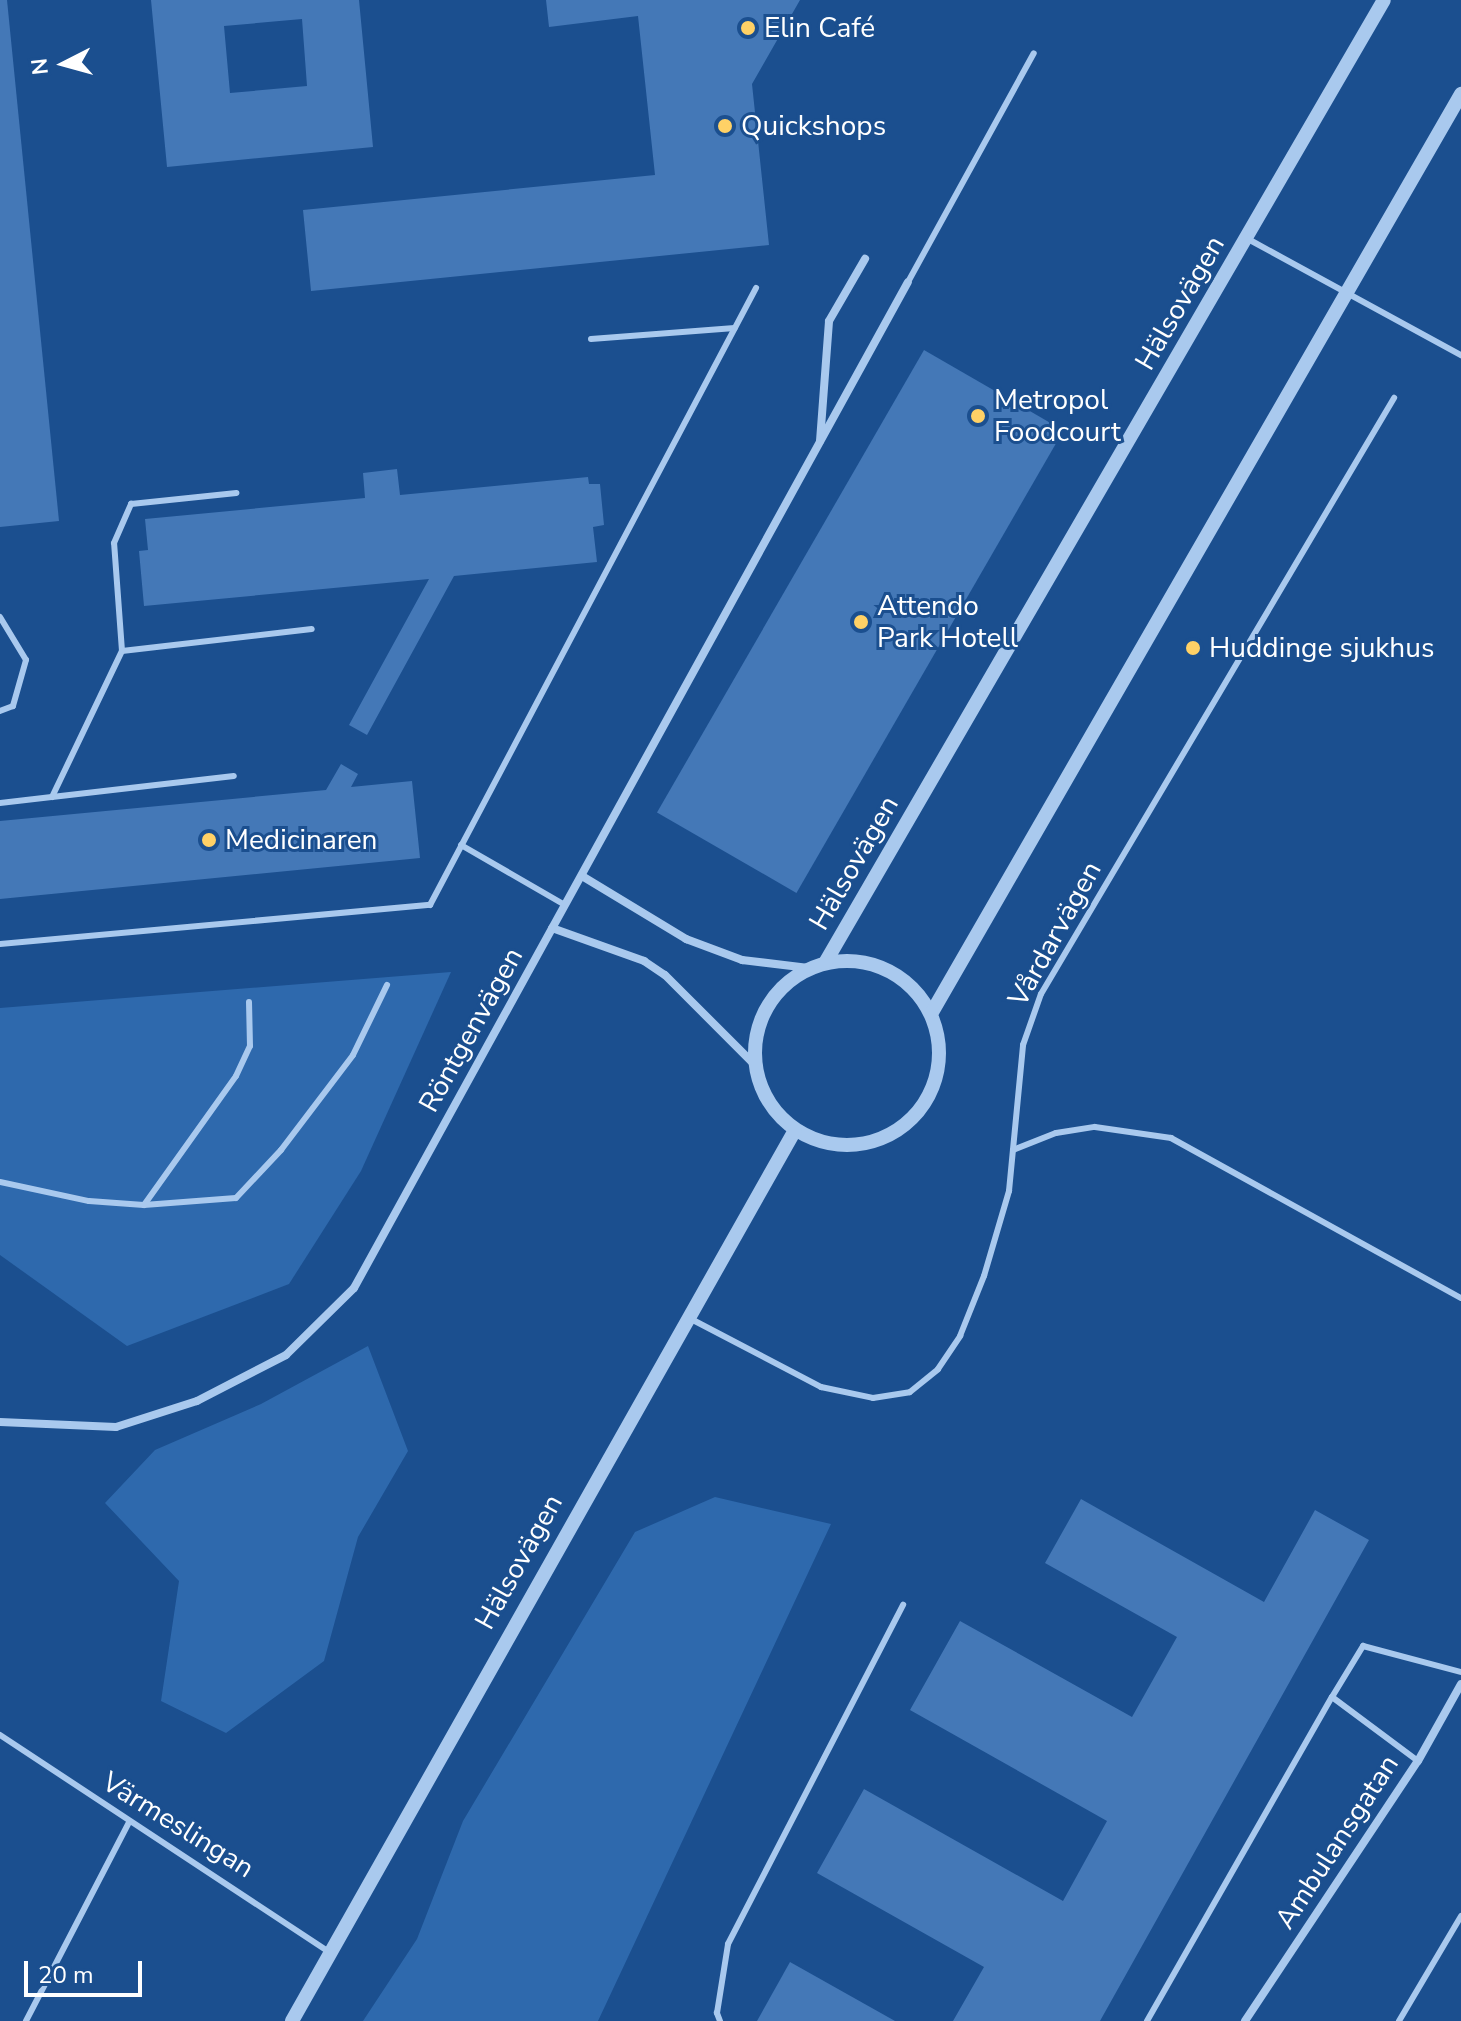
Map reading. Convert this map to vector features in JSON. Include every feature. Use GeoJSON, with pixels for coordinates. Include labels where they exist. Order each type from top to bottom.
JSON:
{"type":"FeatureCollection","features":[{"type":"Feature","properties":{"kind":"street","name":"Hälsovägen"},"geometry":{"type":"LineString","coordinates":[[825,963],[1384,0]]}},
{"type":"Feature","properties":{"kind":"street"},"geometry":{"type":"LineString","coordinates":[[931,1014],[1461,94]]}},
{"type":"Feature","properties":{"kind":"street","name":"Röntgenvägen"},"geometry":{"type":"LineString","coordinates":[[820,446],[829,321],[865,259]]}},
{"type":"Feature","properties":{"kind":"street","name":"Röntgenvägen"},"geometry":{"type":"LineString","coordinates":[[0,1422],[23,1427],[116,1427],[197,1401],[286,1355],[354,1288],[908,282]]}},
{"type":"Feature","properties":{"kind":"street"},"geometry":{"type":"LineString","coordinates":[[582,876],[686,939],[742,960],[809,968]]}},
{"type":"Feature","properties":{"kind":"street"},"geometry":{"type":"LineString","coordinates":[[552,928],[644,961],[665,975],[755,1065],[776,1113],[795,1130],[819,1142],[859,1145],[896,1132],[917,1114],[932,1092],[939,1066],[939,1039],[931,1014],[899,975],[863,962],[825,963],[809,968],[784,985],[765,1008],[756,1036],[755,1065]]}},
{"type":"Feature","properties":{"kind":"street","name":"Hälsovägen"},"geometry":{"type":"LineString","coordinates":[[292,2021],[795,1130]]}},
{"type":"Feature","properties":{"kind":"street","name":"Ambulansgatan"},"geometry":{"type":"LineString","coordinates":[[1245,2021],[1418,1761],[1461,1684]]}},
{"type":"Feature","properties":{"kind":"lane"},"geometry":{"type":"LineString","coordinates":[[908,282],[1034,53]]}},
{"type":"Feature","properties":{"kind":"lane"},"geometry":{"type":"LineString","coordinates":[[1248,239],[1461,355]]}},
{"type":"Feature","properties":{"kind":"lane"},"geometry":{"type":"LineString","coordinates":[[0,944],[430,905],[756,288]]}},
{"type":"Feature","properties":{"kind":"lane"},"geometry":{"type":"LineString","coordinates":[[591,339],[735,328]]}},
{"type":"Feature","properties":{"kind":"lane","name":"Vårdarvägen"},"geometry":{"type":"LineString","coordinates":[[687,1318],[821,1387],[873,1398],[910,1392],[938,1369],[960,1336],[1005,1205],[1023,1045],[1041,994],[1394,398]]}},
{"type":"Feature","properties":{"kind":"lane"},"geometry":{"type":"LineString","coordinates":[[52,797],[122,651],[114,543],[131,504],[236,493]]}},
{"type":"Feature","properties":{"kind":"lane"},"geometry":{"type":"LineString","coordinates":[[0,617],[26,660],[13,706],[0,711]]}},
{"type":"Feature","properties":{"kind":"lane"},"geometry":{"type":"LineString","coordinates":[[122,651],[312,629]]}},
{"type":"Feature","properties":{"kind":"lane"},"geometry":{"type":"LineString","coordinates":[[0,803],[234,776]]}},
{"type":"Feature","properties":{"kind":"lane"},"geometry":{"type":"LineString","coordinates":[[461,845],[565,905]]}},
{"type":"Feature","properties":{"kind":"lane"},"geometry":{"type":"LineString","coordinates":[[0,1182],[89,1201],[144,1205],[236,1198],[281,1150],[353,1055],[387,985]]}},
{"type":"Feature","properties":{"kind":"lane"},"geometry":{"type":"LineString","coordinates":[[144,1205],[236,1076],[250,1046],[249,1002]]}},
{"type":"Feature","properties":{"kind":"lane"},"geometry":{"type":"LineString","coordinates":[[1013,1150],[1056,1133],[1095,1127],[1171,1138],[1461,1298]]}},
{"type":"Feature","properties":{"kind":"lane"},"geometry":{"type":"LineString","coordinates":[[720,2021],[728,1944],[903,1605]]}},
{"type":"Feature","properties":{"kind":"lane"},"geometry":{"type":"LineString","coordinates":[[1147,2021],[1363,1646],[1461,1672]]}},
{"type":"Feature","properties":{"kind":"lane"},"geometry":{"type":"LineString","coordinates":[[1332,1697],[1418,1761]]}},
{"type":"Feature","properties":{"kind":"lane","name":"Värmeslingan"},"geometry":{"type":"LineString","coordinates":[[0,1735],[129,1822],[266,1906],[331,1953]]}},
{"type":"Feature","properties":{"kind":"lane"},"geometry":{"type":"LineString","coordinates":[[26,2021],[129,1822]]}},
{"type":"Feature","properties":{"kind":"lane"},"geometry":{"type":"LineString","coordinates":[[1399,2021],[1461,1916]]}},
{"type":"Feature","properties":{"kind":"shaded area"},"geometry":{"type":"Polygon","coordinates":[[[451,972],[361,1171],[289,1284],[127,1346],[0,1255],[0,1008],[451,972]]]}},
{"type":"Feature","properties":{"kind":"shaded area"},"geometry":{"type":"Polygon","coordinates":[[[368,1346],[408,1451],[358,1537],[324,1661],[226,1733],[161,1701],[179,1581],[105,1503],[155,1450],[261,1404],[368,1346]]]}},
{"type":"Feature","properties":{"kind":"shaded area"},"geometry":{"type":"Polygon","coordinates":[[[715,1497],[831,1524],[598,2021],[363,2021],[417,1939],[463,1821],[635,1532],[715,1497]]]}},
{"type":"Feature","properties":{"kind":"building"},"geometry":{"type":"Polygon","coordinates":[[[0,0],[7,0],[59,521],[0,527],[0,0]]]}},
{"type":"Feature","properties":{"kind":"building"},"geometry":{"type":"Polygon","coordinates":[[[151,0],[359,0],[373,147],[167,167],[151,0]],[[302,19],[224,26],[230,93],[307,86],[302,19]]]}},
{"type":"Feature","properties":{"kind":"building"},"geometry":{"type":"Polygon","coordinates":[[[546,0],[800,0],[752,84],[769,245],[311,291],[303,210],[655,175],[638,16],[549,27],[546,0]]]}},
{"type":"Feature","properties":{"kind":"building","name":"Attendo Park Hotell"},"geometry":{"type":"Polygon","coordinates":[[[924,350],[1063,430],[796,893],[657,812],[924,350]]]}},
{"type":"Feature","properties":{"kind":"building"},"geometry":{"type":"Polygon","coordinates":[[[397,469],[400,495],[588,477],[589,484],[600,484],[604,525],[593,527],[597,562],[454,576],[367,735],[349,725],[429,579],[144,606],[139,551],[148,550],[145,519],[365,498],[363,473],[397,469]]]}},
{"type":"Feature","properties":{"kind":"building","name":"Medicinaren"},"geometry":{"type":"Polygon","coordinates":[[[341,764],[358,774],[351,787],[412,781],[420,858],[0,899],[0,821],[326,790],[341,764]]]}},
{"type":"Feature","properties":{"kind":"building"},"geometry":{"type":"Polygon","coordinates":[[[1081,1499],[1264,1602],[1315,1510],[1369,1540],[1100,2021],[953,2021],[984,1967],[817,1873],[864,1789],[1063,1901],[1107,1821],[910,1710],[960,1621],[1132,1717],[1177,1637],[1045,1563],[1081,1499]]]}},
{"type":"Feature","properties":{"kind":"building"},"geometry":{"type":"Polygon","coordinates":[[[790,1962],[895,2021],[757,2021],[790,1962]]]}},
{"type":"Feature","properties":{"kind":"place","name":"Elin Café"},"geometry":{"type":"Point","coordinates":[748,28]}},
{"type":"Feature","properties":{"kind":"place","name":"Quickshops"},"geometry":{"type":"Point","coordinates":[725,126]}},
{"type":"Feature","properties":{"kind":"place","name":"Metropol Foodcourt"},"geometry":{"type":"Point","coordinates":[978,416]}},
{"type":"Feature","properties":{"kind":"place","name":"Attendo Park Hotell"},"geometry":{"type":"Point","coordinates":[861,622]}},
{"type":"Feature","properties":{"kind":"place","name":"Huddinge sjukhus"},"geometry":{"type":"Point","coordinates":[1193,648]}},
{"type":"Feature","properties":{"kind":"place","name":"Medicinaren"},"geometry":{"type":"Point","coordinates":[209,840]}}]}
